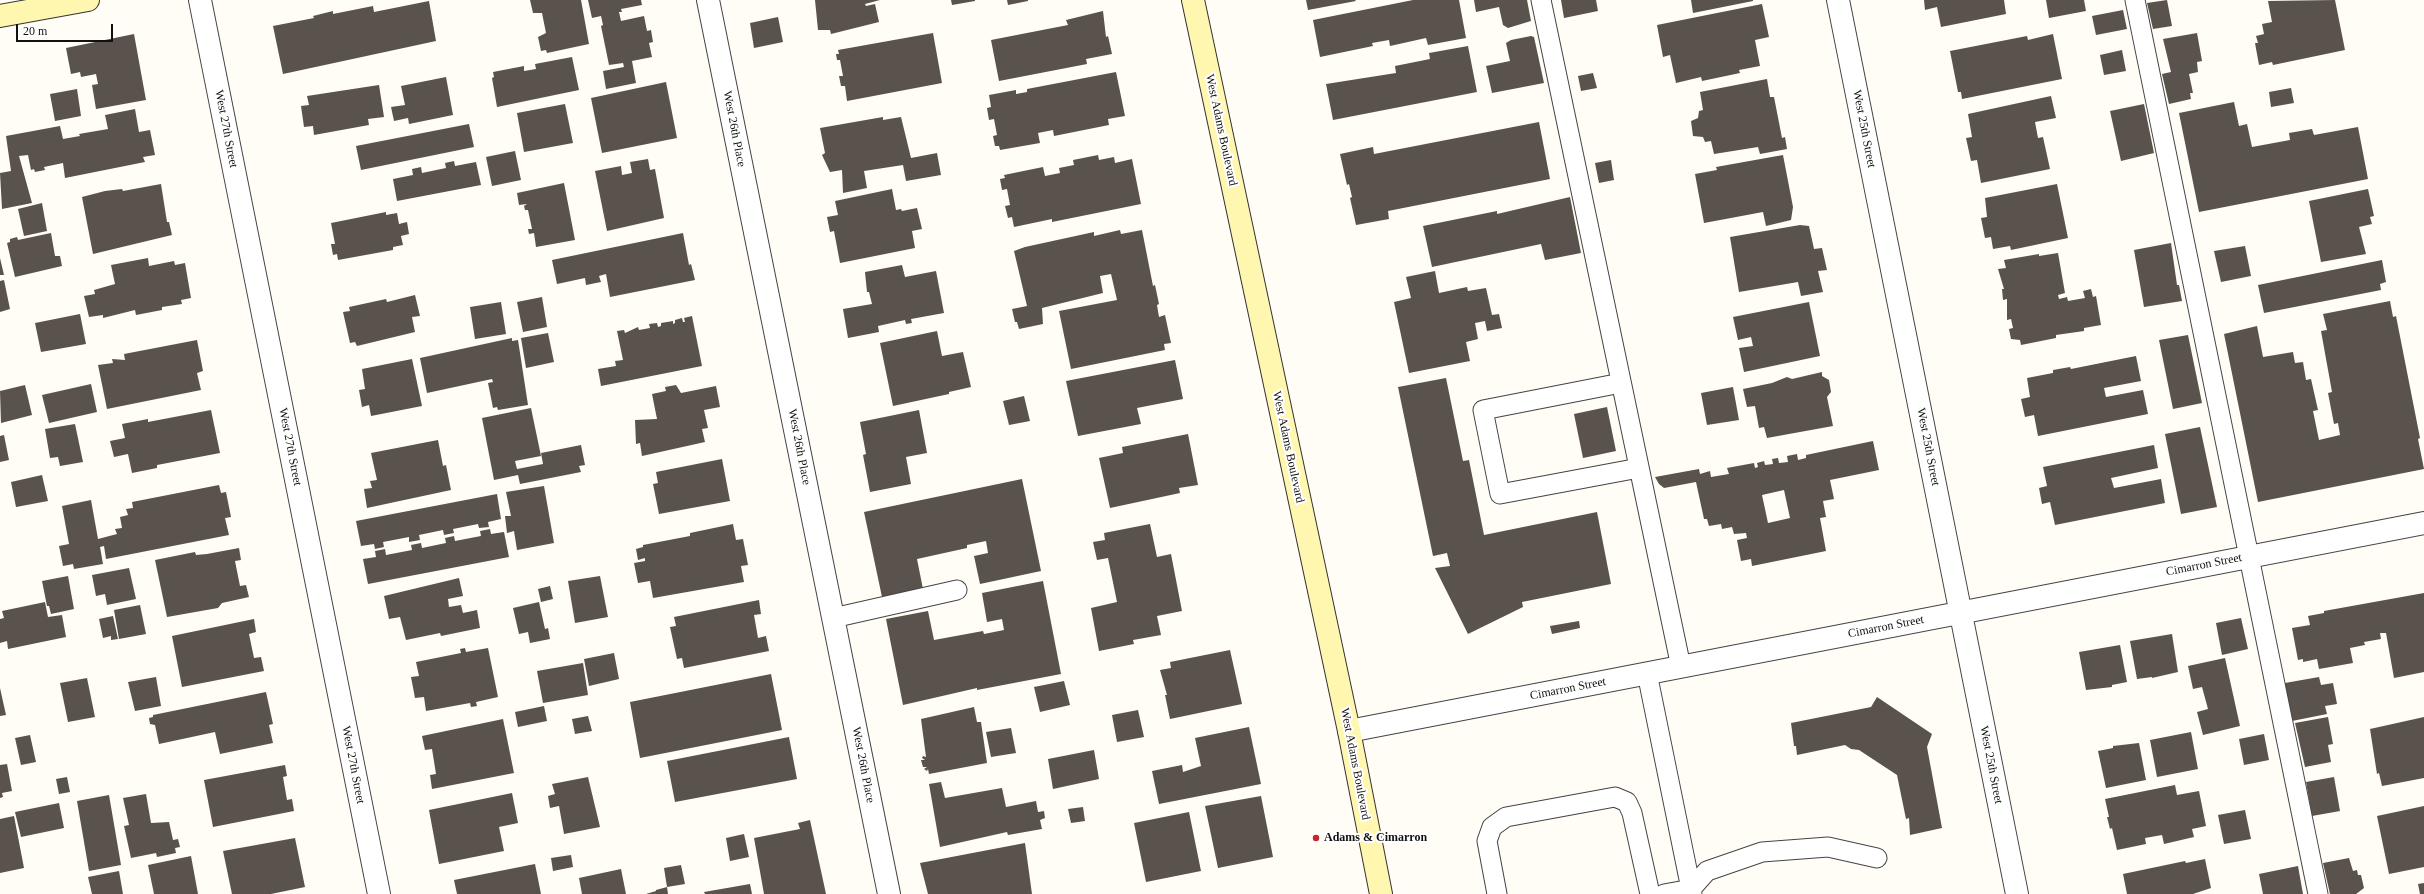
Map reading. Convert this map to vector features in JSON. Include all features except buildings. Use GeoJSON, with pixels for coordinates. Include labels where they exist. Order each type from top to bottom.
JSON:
{"type":"FeatureCollection","features":[{"type":"Feature","properties":{"kind":"main road"},"geometry":{"type":"LineString","coordinates":[[0,16],[88,0]]}},
{"type":"Feature","properties":{"kind":"main road","name":"West Adams Boulevard"},"geometry":{"type":"LineString","coordinates":[[1193,0],[1349,731],[1376,893]]}},
{"type":"Feature","properties":{"kind":"street","name":"West 27th Street"},"geometry":{"type":"LineString","coordinates":[[200,0],[379,894]]}},
{"type":"Feature","properties":{"kind":"street","name":"West 26th Place"},"geometry":{"type":"LineString","coordinates":[[708,0],[889,894]]}},
{"type":"Feature","properties":{"kind":"street","name":"West 25th Street"},"geometry":{"type":"LineString","coordinates":[[1838,0],[2017,894]]}},
{"type":"Feature","properties":{"kind":"street","name":"Cimarron Street"},"geometry":{"type":"LineString","coordinates":[[1349,731],[2424,523]]}},
{"type":"Feature","properties":{"kind":"lane"},"geometry":{"type":"LineString","coordinates":[[1541,0],[1681,667]]}},
{"type":"Feature","properties":{"kind":"lane"},"geometry":{"type":"LineString","coordinates":[[2135,0],[2318,894]]}},
{"type":"Feature","properties":{"kind":"lane"},"geometry":{"type":"LineString","coordinates":[[1621,383],[1483,410],[1495,471],[1500,494],[1639,468]]}},
{"type":"Feature","properties":{"kind":"lane"},"geometry":{"type":"LineString","coordinates":[[834,618],[957,590]]}},
{"type":"Feature","properties":{"kind":"lane"},"geometry":{"type":"LineString","coordinates":[[1647,673],[1692,892]]}},
{"type":"Feature","properties":{"kind":"lane"},"geometry":{"type":"LineString","coordinates":[[1497,894],[1487,841],[1492,827],[1506,817],[1615,797],[1627,802],[1632,813],[1650,894]]}},
{"type":"Feature","properties":{"kind":"lane"},"geometry":{"type":"LineString","coordinates":[[1692,892],[1707,870],[1762,852],[1828,848],[1877,858]]}},
{"type":"Feature","properties":{"kind":"lane"},"geometry":{"type":"LineString","coordinates":[[1664,894],[1692,892]]}},
{"type":"Feature","properties":{"kind":"place","name":"Adams & Cimarron"},"geometry":{"type":"Point","coordinates":[1316,838]}}]}
